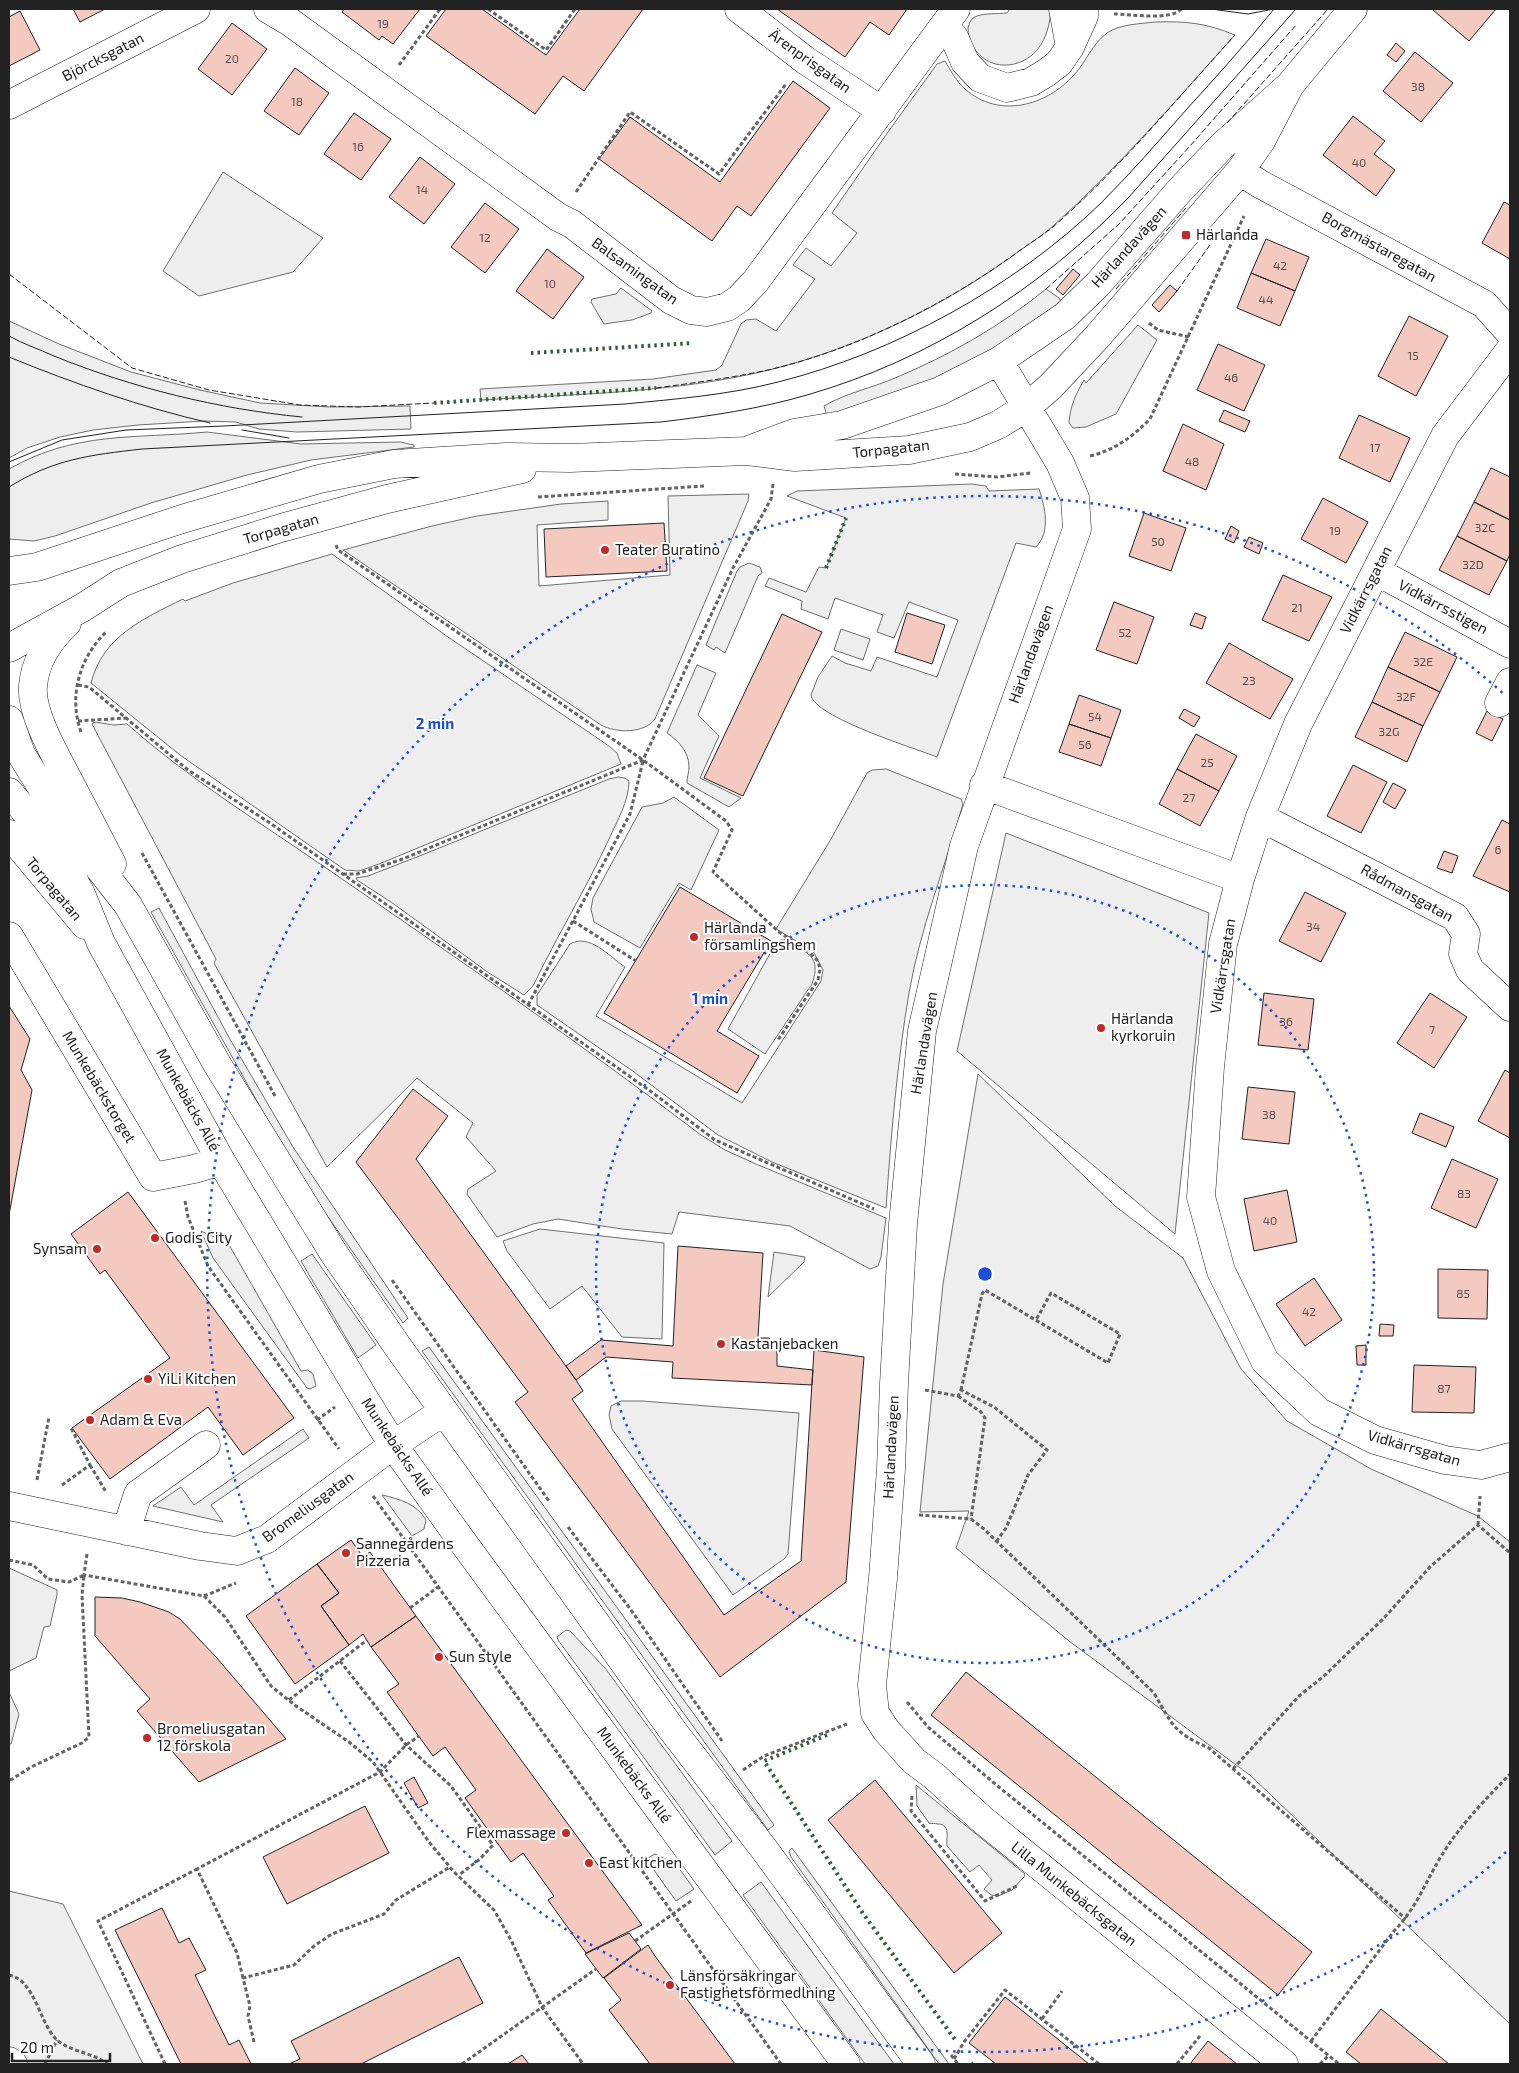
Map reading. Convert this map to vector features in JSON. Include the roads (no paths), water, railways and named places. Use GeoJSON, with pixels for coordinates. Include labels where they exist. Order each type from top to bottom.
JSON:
{"type":"FeatureCollection","features":[{"type":"Feature","properties":{"kind":"street","name":"Björcksgatan"},"geometry":{"type":"LineString","coordinates":[[9,105],[196,9]]}},
{"type":"Feature","properties":{"kind":"street","name":"Balsamingatan"},"geometry":{"type":"LineString","coordinates":[[268,9],[290,22],[558,217],[572,224],[671,300],[691,310],[708,312],[726,307],[739,299],[755,282],[950,17]]}},
{"type":"Feature","properties":{"kind":"street","name":"Ärenprisgatan"},"geometry":{"type":"LineString","coordinates":[[739,9],[805,60],[882,111]]}},
{"type":"Feature","properties":{"kind":"street","name":"Härlandavägen"},"geometry":{"type":"LineString","coordinates":[[875,1713],[872,1685],[892,1469],[894,1384],[903,1224],[922,1031],[964,846],[1076,529],[1075,498],[1068,481],[1048,441],[999,361],[1065,316],[1098,284],[1180,189],[1252,117],[1290,85],[1353,9]]}},
{"type":"Feature","properties":{"kind":"street"},"geometry":{"type":"LineString","coordinates":[[950,17],[954,37],[965,62],[980,78],[1007,88],[1031,82],[1059,63],[1070,47],[1077,11]]}},
{"type":"Feature","properties":{"kind":"street","name":"Härlandavägen"},"geometry":{"type":"LineString","coordinates":[[1027,407],[1051,386],[1098,336],[1240,171],[1261,140],[1290,85]]}},
{"type":"Feature","properties":{"kind":"street","name":"Borgmästaregatan"},"geometry":{"type":"LineString","coordinates":[[1240,171],[1260,184],[1484,304],[1510,333]]}},
{"type":"Feature","properties":{"kind":"street","name":"Vidkärrsgatan"},"geometry":{"type":"LineString","coordinates":[[1510,350],[1445,436],[1298,724],[1260,817],[1240,879],[1223,944],[1210,1067],[1201,1197],[1221,1271],[1265,1361],[1319,1412],[1375,1440],[1445,1460],[1482,1466],[1510,1457]]}},
{"type":"Feature","properties":{"kind":"street","name":"Torpagatan"},"geometry":{"type":"LineString","coordinates":[[747,451],[794,433],[842,425],[900,406],[940,391],[999,361]]}},
{"type":"Feature","properties":{"kind":"street","name":"Torpagatan"},"geometry":{"type":"LineString","coordinates":[[9,570],[37,567],[220,507],[319,480],[394,464],[506,457],[570,458],[747,451],[795,457],[909,450],[970,437],[998,425],[1027,407]]}},
{"type":"Feature","properties":{"kind":"street","name":"Torpagatan"},"geometry":{"type":"LineString","coordinates":[[9,648],[121,584],[230,544],[387,499],[570,458]]}},
{"type":"Feature","properties":{"kind":"street","name":"Vidkärrsstigen"},"geometry":{"type":"LineString","coordinates":[[1376,571],[1510,644]]}},
{"type":"Feature","properties":{"kind":"street"},"geometry":{"type":"LineString","coordinates":[[82,608],[58,631],[38,663],[32,688],[36,708],[47,739],[113,866],[128,905],[217,1064],[275,1161],[338,1260],[444,1412],[667,1724],[764,1849],[921,2064]]}},
{"type":"Feature","properties":{"kind":"street"},"geometry":{"type":"LineString","coordinates":[[9,720],[21,754],[52,804],[106,879],[128,905]]}},
{"type":"Feature","properties":{"kind":"street"},"geometry":{"type":"LineString","coordinates":[[984,785],[1240,879]]}},
{"type":"Feature","properties":{"kind":"street","name":"Munkebäcks Allé"},"geometry":{"type":"LineString","coordinates":[[9,792],[42,831],[68,870],[81,894],[101,943],[221,1160],[393,1445],[846,2064]]}},
{"type":"Feature","properties":{"kind":"street","name":"Rådmansgatan"},"geometry":{"type":"LineString","coordinates":[[1260,817],[1456,917],[1466,934],[1464,954],[1470,970],[1510,1007]]}},
{"type":"Feature","properties":{"kind":"street","name":"Torpagatan"},"geometry":{"type":"LineString","coordinates":[[11,840],[101,943]]}},
{"type":"Feature","properties":{"kind":"street","name":"Munkebäckstorget"},"geometry":{"type":"LineString","coordinates":[[9,936],[153,1177],[194,1169],[221,1160]]}},
{"type":"Feature","properties":{"kind":"street","name":"Bromeliusgatan"},"geometry":{"type":"LineString","coordinates":[[30,1510],[200,1546],[237,1551],[267,1539],[393,1445],[444,1412]]}},
{"type":"Feature","properties":{"kind":"street"},"geometry":{"type":"LineString","coordinates":[[126,1531],[138,1494],[206,1445]]}},
{"type":"Feature","properties":{"kind":"street","name":"Lilla Munkebäcksgatan"},"geometry":{"type":"LineString","coordinates":[[875,1713],[886,1730],[914,1761],[1284,2064]]}},
{"type":"Feature","properties":{"kind":"street"},"geometry":{"type":"LineString","coordinates":[[9,2061],[13,2064]]}},
{"type":"Feature","properties":{"kind":"tram line"},"geometry":{"type":"LineString","coordinates":[[1211,9],[1248,14],[1274,9]]}},
{"type":"Feature","properties":{"kind":"tram line"},"geometry":{"type":"LineString","coordinates":[[9,462],[62,440],[126,430],[625,404],[702,396],[778,382],[865,354],[908,335],[991,289],[1030,263],[1066,234],[1100,204],[1133,170],[1274,9]]}},
{"type":"Feature","properties":{"kind":"tram line"},"geometry":{"type":"LineString","coordinates":[[9,487],[41,470],[57,464],[89,456],[123,451],[661,422],[753,408],[807,395],[852,380],[896,362],[939,341],[1021,291],[1059,262],[1129,197],[1296,9]]}},
{"type":"Feature","properties":{"kind":"tram line"},"geometry":{"type":"LineString","coordinates":[[9,336],[54,356],[114,378],[176,396],[239,409],[302,417]]}},
{"type":"Feature","properties":{"kind":"tram line"},"geometry":{"type":"LineString","coordinates":[[9,357],[108,394],[210,423]]}},
{"type":"Feature","properties":{"kind":"tram line"},"geometry":{"type":"LineString","coordinates":[[242,430],[289,438]]}},
{"type":"Feature","properties":{"kind":"place","name":"Härlanda"},"geometry":{"type":"Point","coordinates":[1186,235]}},
{"type":"Feature","properties":{"kind":"place","name":"Teater Buratino"},"geometry":{"type":"Point","coordinates":[605,550]}},
{"type":"Feature","properties":{"kind":"place","name":"Härlanda församlingshem"},"geometry":{"type":"Point","coordinates":[694,937]}},
{"type":"Feature","properties":{"kind":"place","name":"Härlanda kyrkoruin"},"geometry":{"type":"Point","coordinates":[1101,1028]}},
{"type":"Feature","properties":{"kind":"place","name":"Godis City"},"geometry":{"type":"Point","coordinates":[155,1238]}},
{"type":"Feature","properties":{"kind":"place","name":"Synsam"},"geometry":{"type":"Point","coordinates":[97,1249]}},
{"type":"Feature","properties":{"kind":"place","name":"Kastanjebacken"},"geometry":{"type":"Point","coordinates":[721,1344]}},
{"type":"Feature","properties":{"kind":"place","name":"YiLi Kitchen"},"geometry":{"type":"Point","coordinates":[148,1379]}},
{"type":"Feature","properties":{"kind":"place","name":"Adam & Eva"},"geometry":{"type":"Point","coordinates":[90,1420]}},
{"type":"Feature","properties":{"kind":"place","name":"Sannegårdens Pizzeria"},"geometry":{"type":"Point","coordinates":[346,1553]}},
{"type":"Feature","properties":{"kind":"place","name":"Sun style"},"geometry":{"type":"Point","coordinates":[439,1657]}},
{"type":"Feature","properties":{"kind":"place","name":"Bromeliusgatan 12 förskola"},"geometry":{"type":"Point","coordinates":[147,1738]}},
{"type":"Feature","properties":{"kind":"place","name":"Flexmassage"},"geometry":{"type":"Point","coordinates":[566,1833]}},
{"type":"Feature","properties":{"kind":"place","name":"East kitchen"},"geometry":{"type":"Point","coordinates":[589,1863]}},
{"type":"Feature","properties":{"kind":"place","name":"Länsförsäkringar Fastighetsförmedlning"},"geometry":{"type":"Point","coordinates":[670,1985]}}]}
